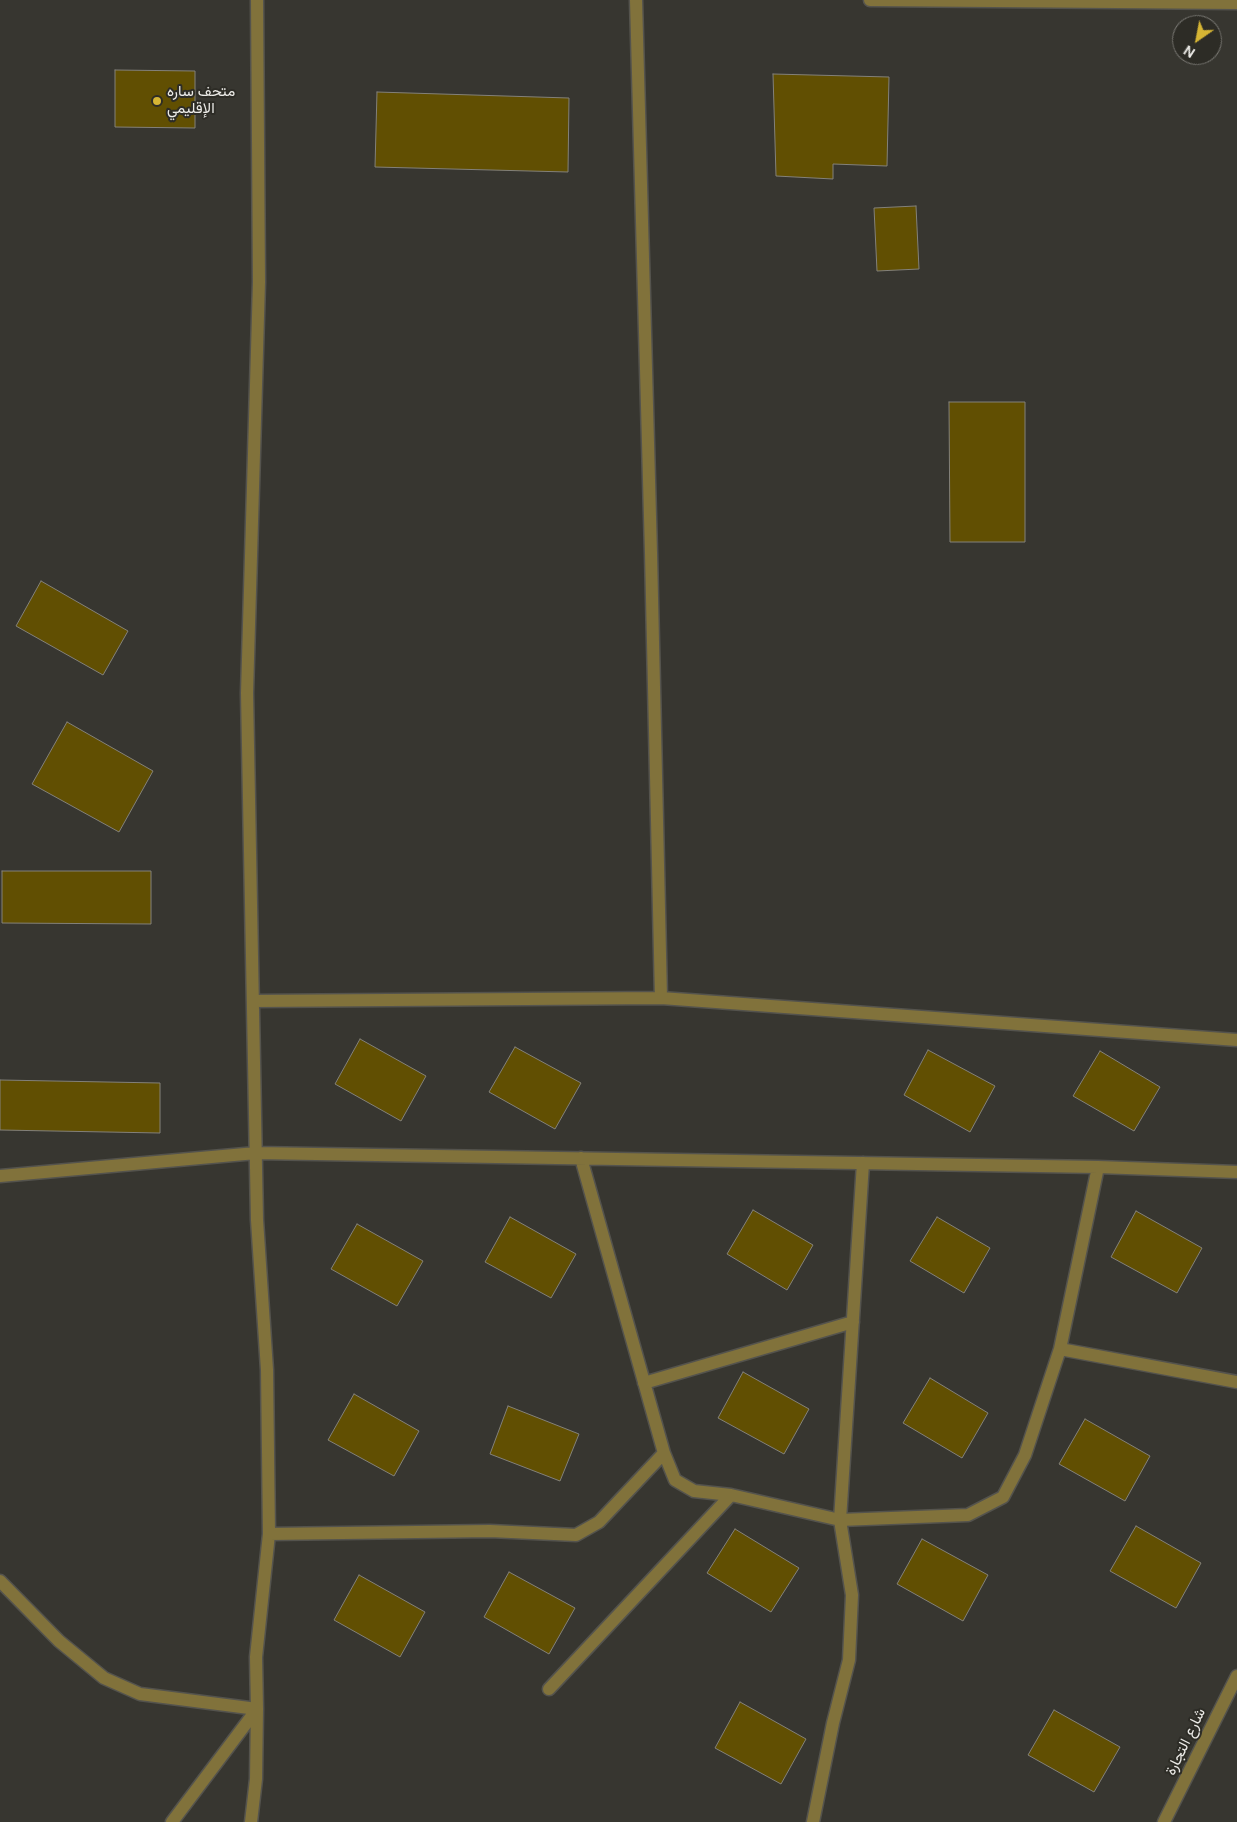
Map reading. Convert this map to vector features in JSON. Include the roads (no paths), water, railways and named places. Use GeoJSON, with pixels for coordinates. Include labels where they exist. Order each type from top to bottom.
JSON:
{"type":"FeatureCollection","features":[{"type":"Feature","properties":{"kind":"street"},"geometry":{"type":"LineString","coordinates":[[251,1822],[256,1779],[256,1657],[269,1534],[267,1370],[257,1220],[247,693],[259,282],[257,0]]}},
{"type":"Feature","properties":{"kind":"street"},"geometry":{"type":"LineString","coordinates":[[636,0],[652,553],[661,998]]}},
{"type":"Feature","properties":{"kind":"street"},"geometry":{"type":"LineString","coordinates":[[870,0],[1237,3]]}},
{"type":"Feature","properties":{"kind":"street"},"geometry":{"type":"LineString","coordinates":[[253,1001],[661,998],[1237,1040]]}},
{"type":"Feature","properties":{"kind":"street"},"geometry":{"type":"LineString","coordinates":[[0,1176],[256,1153],[1098,1167],[1237,1172]]}},
{"type":"Feature","properties":{"kind":"street"},"geometry":{"type":"LineString","coordinates":[[581,1158],[664,1452],[676,1480],[694,1491],[731,1496],[840,1520],[968,1515],[1003,1497],[1025,1454],[1060,1349],[1098,1167]]}},
{"type":"Feature","properties":{"kind":"street"},"geometry":{"type":"LineString","coordinates":[[813,1822],[833,1723],[849,1660],[852,1595],[840,1520],[863,1163]]}},
{"type":"Feature","properties":{"kind":"street"},"geometry":{"type":"LineString","coordinates":[[644,1383],[853,1322]]}},
{"type":"Feature","properties":{"kind":"street"},"geometry":{"type":"LineString","coordinates":[[1060,1349],[1237,1382]]}},
{"type":"Feature","properties":{"kind":"street"},"geometry":{"type":"LineString","coordinates":[[269,1534],[490,1531],[576,1535],[598,1522],[664,1452]]}},
{"type":"Feature","properties":{"kind":"street"},"geometry":{"type":"LineString","coordinates":[[549,1688],[731,1496]]}},
{"type":"Feature","properties":{"kind":"street"},"geometry":{"type":"LineString","coordinates":[[0,1581],[59,1641],[104,1678],[140,1694],[257,1709]]}},
{"type":"Feature","properties":{"kind":"street","name":"شارع التجارة"},"geometry":{"type":"LineString","coordinates":[[1164,1822],[1237,1676]]}},
{"type":"Feature","properties":{"kind":"street"},"geometry":{"type":"LineString","coordinates":[[172,1822],[257,1709]]}},
{"type":"Feature","properties":{"kind":"place","name":"متحف ساره الإقليمي"},"geometry":{"type":"Point","coordinates":[157,101]}}]}
